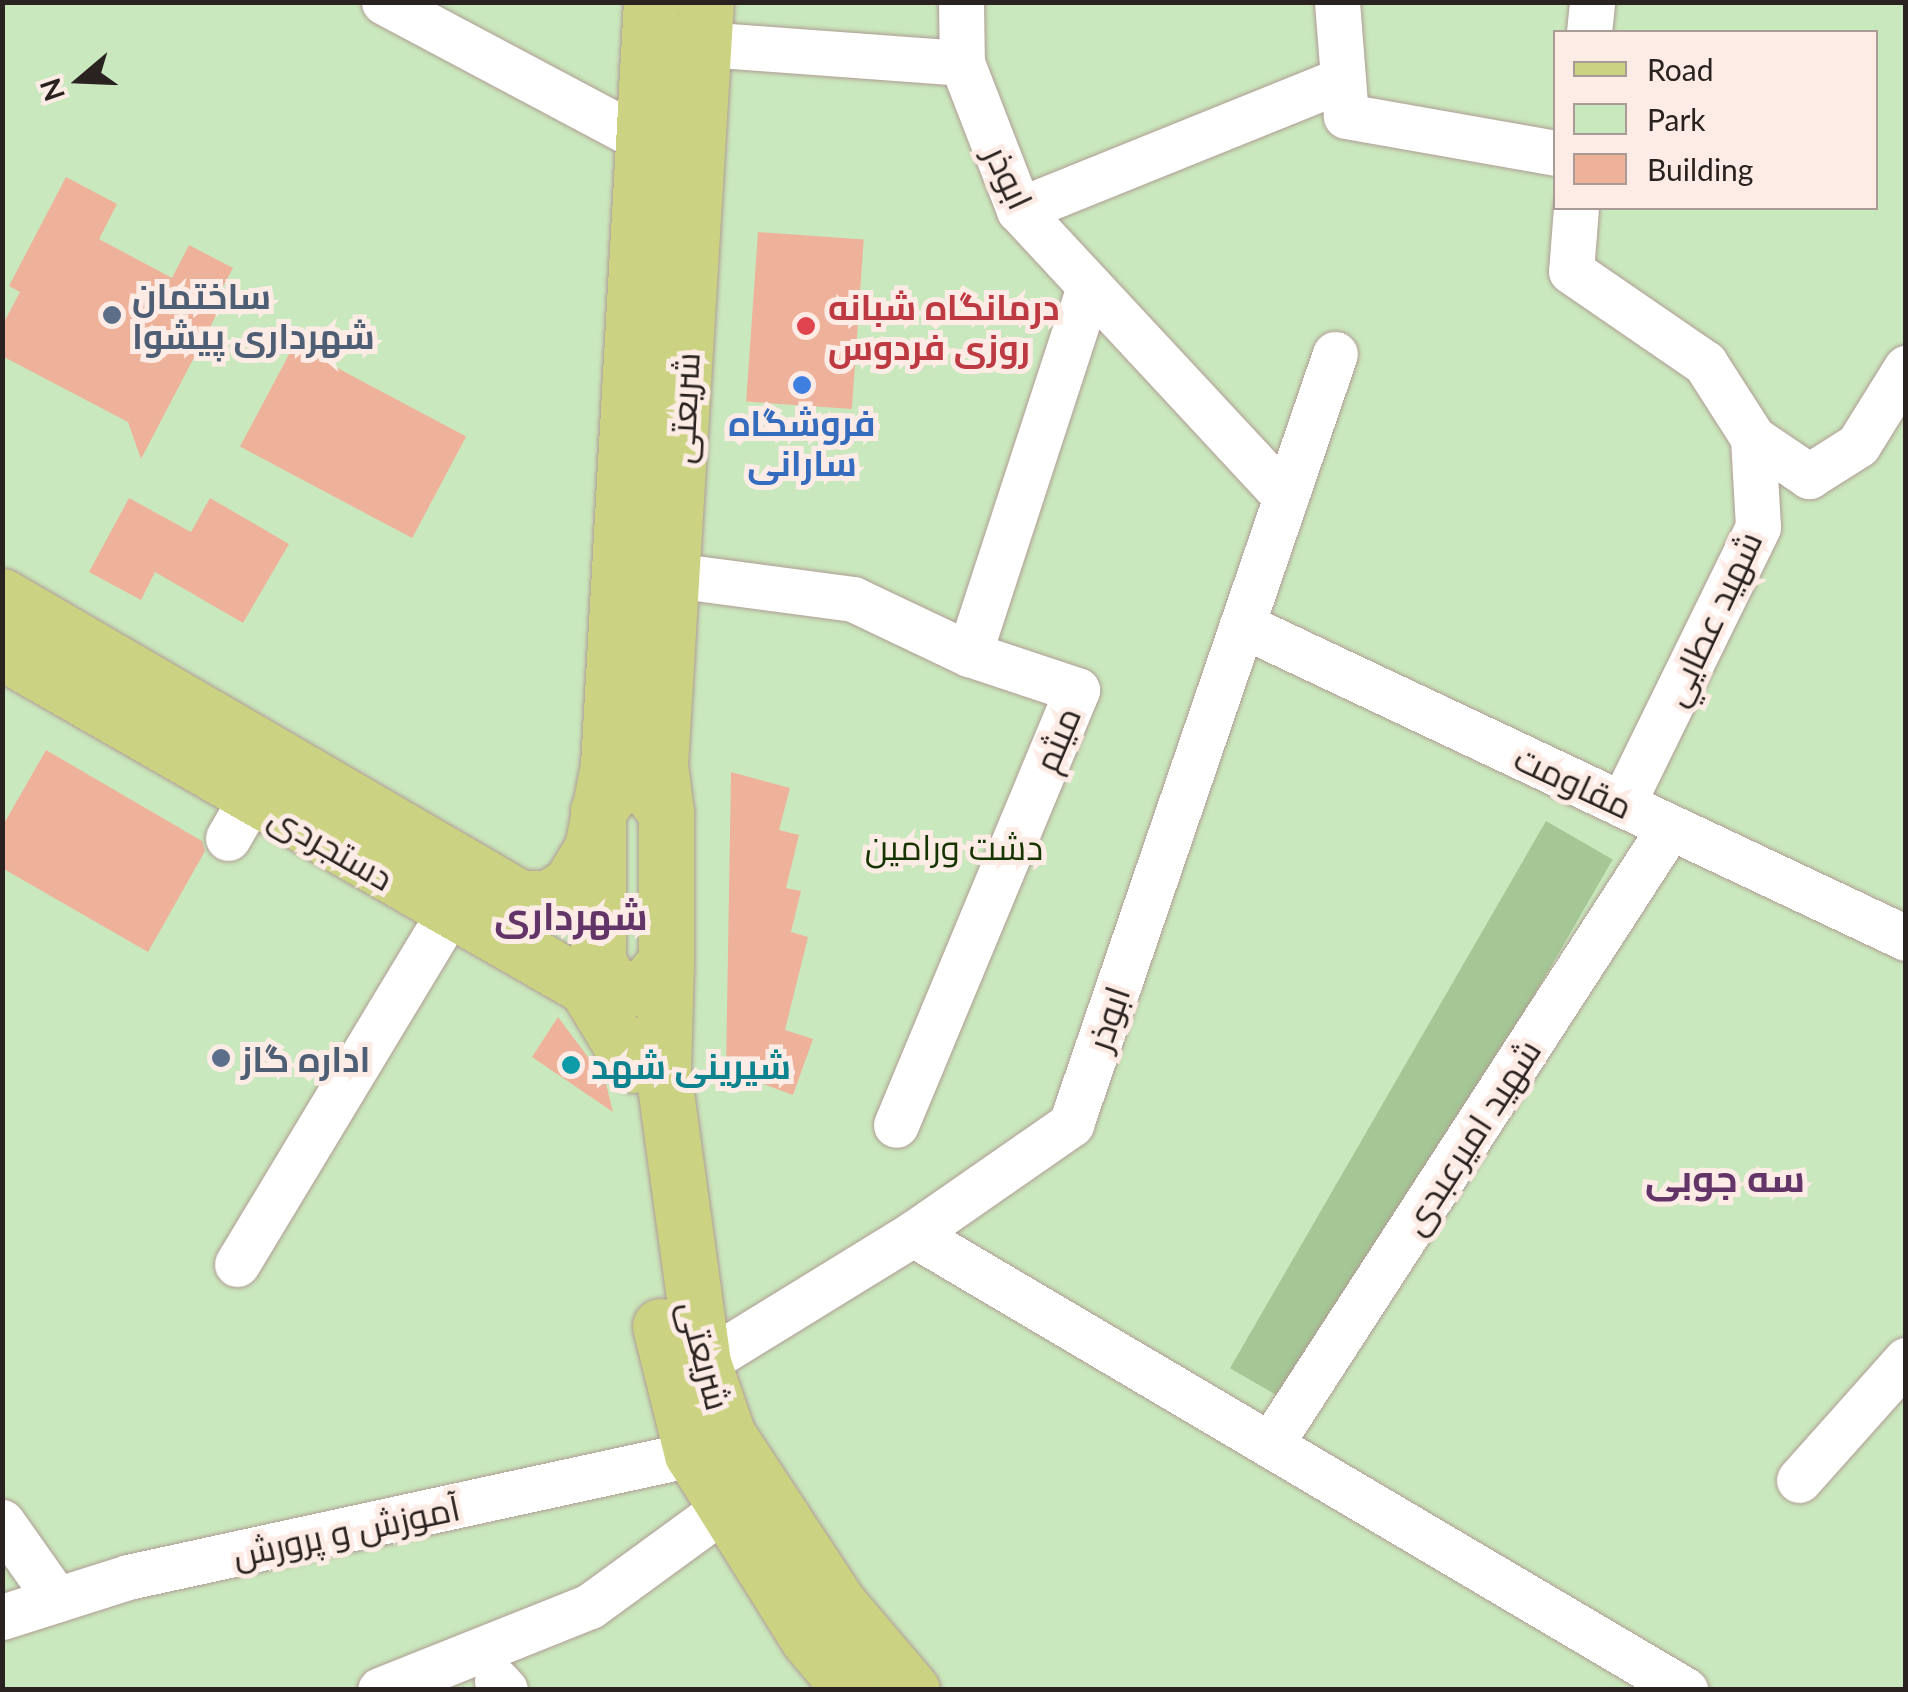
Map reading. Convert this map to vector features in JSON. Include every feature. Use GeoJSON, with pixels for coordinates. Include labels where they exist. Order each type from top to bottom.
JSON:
{"type":"FeatureCollection","features":[{"type":"Feature","properties":{"kind":"main road","name":"شریعتی"},"geometry":{"type":"LineString","coordinates":[[651,2],[608,766],[598,811],[603,972],[632,1065],[666,1372],[692,1454],[808,1639],[851,1690]]}},
{"type":"Feature","properties":{"kind":"main road","name":"شریعتی"},"geometry":{"type":"LineString","coordinates":[[705,23],[660,764],[666,813],[663,1071],[686,1285],[703,1363],[728,1435],[839,1604],[912,1690]]}},
{"type":"Feature","properties":{"kind":"main road","name":"دستجردی"},"geometry":{"type":"LineString","coordinates":[[2,596],[457,890],[529,957],[596,998],[632,1065]]}},
{"type":"Feature","properties":{"kind":"main road","name":"دستجردی"},"geometry":{"type":"LineString","coordinates":[[2,652],[240,818],[457,890],[520,898],[560,893],[586,862],[598,811]]}},
{"type":"Feature","properties":{"kind":"main road"},"geometry":{"type":"LineString","coordinates":[[598,811],[604,793],[628,782],[654,793],[666,813]]}},
{"type":"Feature","properties":{"kind":"main road"},"geometry":{"type":"LineString","coordinates":[[529,957],[550,961],[587,952],[603,972],[645,986],[666,962]]}},
{"type":"Feature","properties":{"kind":"street"},"geometry":{"type":"LineString","coordinates":[[384,2],[643,140]]}},
{"type":"Feature","properties":{"kind":"street","name":"ابوذر"},"geometry":{"type":"LineString","coordinates":[[961,2],[962,63],[1019,210],[1286,496]]}},
{"type":"Feature","properties":{"kind":"street"},"geometry":{"type":"LineString","coordinates":[[1336,2],[1346,116],[1553,152]]}},
{"type":"Feature","properties":{"kind":"street"},"geometry":{"type":"LineString","coordinates":[[1590,30],[1592,2]]}},
{"type":"Feature","properties":{"kind":"street"},"geometry":{"type":"LineString","coordinates":[[705,23],[962,63]]}},
{"type":"Feature","properties":{"kind":"street"},"geometry":{"type":"LineString","coordinates":[[1019,210],[1343,79]]}},
{"type":"Feature","properties":{"kind":"street","name":"شهيد عطايي"},"geometry":{"type":"LineString","coordinates":[[1576,210],[1571,270],[1705,363],[1753,438],[1758,528],[1622,804]]}},
{"type":"Feature","properties":{"kind":"street"},"geometry":{"type":"LineString","coordinates":[[969,654],[1090,286]]}},
{"type":"Feature","properties":{"kind":"street","name":"ابوذر"},"geometry":{"type":"LineString","coordinates":[[703,1363],[913,1234],[1071,1124],[1334,354]]}},
{"type":"Feature","properties":{"kind":"street"},"geometry":{"type":"LineString","coordinates":[[1753,438],[1810,476],[1858,445],[1906,368]]}},
{"type":"Feature","properties":{"kind":"street","name":"میثم"},"geometry":{"type":"LineString","coordinates":[[673,575],[853,599],[969,654],[1077,690],[896,1124]]}},
{"type":"Feature","properties":{"kind":"street","name":"مقاومت"},"geometry":{"type":"LineString","coordinates":[[1242,625],[1906,938]]}},
{"type":"Feature","properties":{"kind":"street","name":"شهید امیرعبدی"},"geometry":{"type":"LineString","coordinates":[[1270,1444],[1670,827]]}},
{"type":"Feature","properties":{"kind":"street"},"geometry":{"type":"LineString","coordinates":[[237,1264],[457,890]]}},
{"type":"Feature","properties":{"kind":"street"},"geometry":{"type":"LineString","coordinates":[[913,1234],[1686,1690]]}},
{"type":"Feature","properties":{"kind":"street"},"geometry":{"type":"LineString","coordinates":[[1799,1480],[1906,1360]]}},
{"type":"Feature","properties":{"kind":"street","name":"آموزش و پرورش"},"geometry":{"type":"LineString","coordinates":[[2,1618],[128,1577],[692,1454]]}},
{"type":"Feature","properties":{"kind":"street"},"geometry":{"type":"LineString","coordinates":[[380,1690],[590,1606],[726,1507]]}},
{"type":"Feature","properties":{"kind":"street"},"geometry":{"type":"LineString","coordinates":[[2,1522],[57,1600]]}},
{"type":"Feature","properties":{"kind":"green space","name":"دشت ورامین"},"geometry":{"type":"Polygon","coordinates":[[[3,3],[1905,3],[1905,1689],[3,1690],[3,3]]]}},
{"type":"Feature","properties":{"kind":"green space"},"geometry":{"type":"Polygon","coordinates":[[[1546,821],[1613,860],[1297,1407],[1230,1368],[1546,821]]]}},
{"type":"Feature","properties":{"kind":"building","name":"ساختمان شهرداری پیشوا"},"geometry":{"type":"Polygon","coordinates":[[[66,177],[117,204],[99,239],[172,278],[189,245],[233,268],[215,301],[222,304],[141,459],[128,422],[2,356],[2,326],[20,292],[9,286],[66,177]]]}},
{"type":"Feature","properties":{"kind":"building"},"geometry":{"type":"Polygon","coordinates":[[[758,232],[864,239],[852,409],[746,402],[758,232]]]}},
{"type":"Feature","properties":{"kind":"building"},"geometry":{"type":"Polygon","coordinates":[[[294,345],[466,437],[412,538],[240,447],[294,345]]]}},
{"type":"Feature","properties":{"kind":"building"},"geometry":{"type":"Polygon","coordinates":[[[129,498],[191,532],[210,498],[289,544],[243,623],[155,572],[141,600],[89,572],[129,498]]]}},
{"type":"Feature","properties":{"kind":"building"},"geometry":{"type":"Polygon","coordinates":[[[46,750],[202,841],[205,851],[148,952],[2,868],[2,827],[46,750]]]}},
{"type":"Feature","properties":{"kind":"building"},"geometry":{"type":"Polygon","coordinates":[[[731,772],[790,788],[779,830],[799,835],[786,888],[801,891],[791,932],[808,937],[785,1030],[813,1039],[793,1095],[726,1070],[731,772]]]}},
{"type":"Feature","properties":{"kind":"building","name":"شیرینی شهد"},"geometry":{"type":"Polygon","coordinates":[[[558,1017],[605,1080],[613,1112],[532,1057],[558,1017]]]}},
{"type":"Feature","properties":{"kind":"place","name":"ساختمان شهرداری پیشوا"},"geometry":{"type":"Point","coordinates":[112,315]}},
{"type":"Feature","properties":{"kind":"place","name":"درمانگاه شبانه روزی فردوس"},"geometry":{"type":"Point","coordinates":[806,326]}},
{"type":"Feature","properties":{"kind":"place","name":"فروشگاه سارانی"},"geometry":{"type":"Point","coordinates":[802,385]}},
{"type":"Feature","properties":{"kind":"place","name":"اداره گاز"},"geometry":{"type":"Point","coordinates":[221,1058]}},
{"type":"Feature","properties":{"kind":"place","name":"شیرینی شهد"},"geometry":{"type":"Point","coordinates":[571,1065]}},
{"type":"Feature","properties":{"kind":"district","name":"شهرداری"},"geometry":{"type":"Point","coordinates":[571,916]}},
{"type":"Feature","properties":{"kind":"district","name":"سه جوبی"},"geometry":{"type":"Point","coordinates":[1725,1178]}}]}
